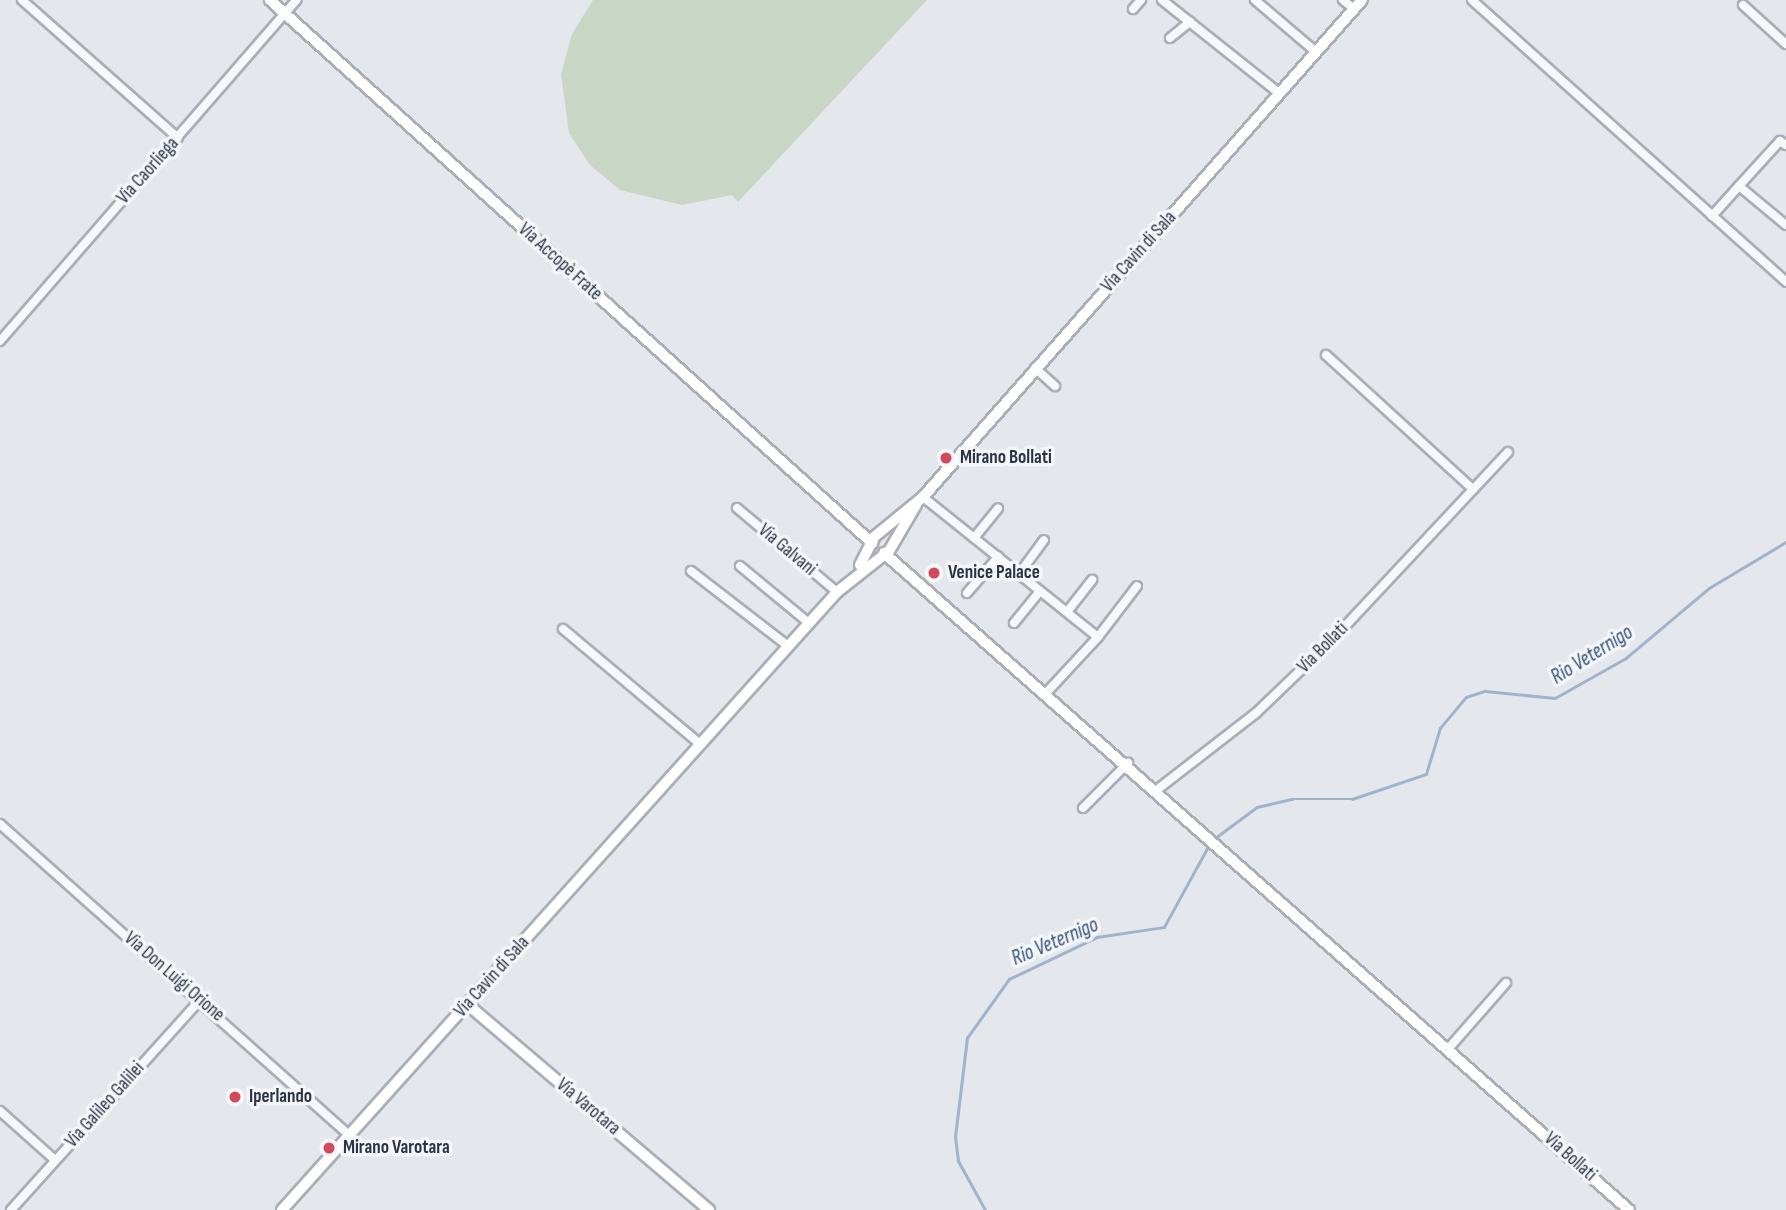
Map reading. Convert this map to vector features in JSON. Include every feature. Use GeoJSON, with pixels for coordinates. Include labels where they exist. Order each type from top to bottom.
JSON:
{"type":"FeatureCollection","features":[{"type":"Feature","properties":{"kind":"main road","name":"Via Accopè Frate"},"geometry":{"type":"LineString","coordinates":[[270,0],[852,521],[882,544]]}},
{"type":"Feature","properties":{"kind":"main road","name":"Via Cavin di Sala"},"geometry":{"type":"LineString","coordinates":[[282,1210],[808,623],[882,544],[1358,4]]}},
{"type":"Feature","properties":{"kind":"main road","name":"Via Bollati"},"geometry":{"type":"LineString","coordinates":[[882,544],[902,565],[1158,789],[1629,1210]]}},
{"type":"Feature","properties":{"kind":"main road","name":"Via Varotara"},"geometry":{"type":"LineString","coordinates":[[467,1004],[709,1210]]}},
{"type":"Feature","properties":{"kind":"street"},"geometry":{"type":"LineString","coordinates":[[22,0],[178,138]]}},
{"type":"Feature","properties":{"kind":"street","name":"Via Caorliega"},"geometry":{"type":"LineString","coordinates":[[0,341],[296,0]]}},
{"type":"Feature","properties":{"kind":"street"},"geometry":{"type":"LineString","coordinates":[[1133,9],[1141,0]]}},
{"type":"Feature","properties":{"kind":"street"},"geometry":{"type":"LineString","coordinates":[[1162,0],[1279,93]]}},
{"type":"Feature","properties":{"kind":"street"},"geometry":{"type":"LineString","coordinates":[[1255,0],[1316,52]]}},
{"type":"Feature","properties":{"kind":"street"},"geometry":{"type":"LineString","coordinates":[[1343,0],[1358,4]]}},
{"type":"Feature","properties":{"kind":"street"},"geometry":{"type":"LineString","coordinates":[[1472,0],[1786,282]]}},
{"type":"Feature","properties":{"kind":"street"},"geometry":{"type":"LineString","coordinates":[[1743,5],[1786,44]]}},
{"type":"Feature","properties":{"kind":"street"},"geometry":{"type":"LineString","coordinates":[[1170,38],[1190,22]]}},
{"type":"Feature","properties":{"kind":"street"},"geometry":{"type":"LineString","coordinates":[[1712,216],[1784,140]]}},
{"type":"Feature","properties":{"kind":"street"},"geometry":{"type":"LineString","coordinates":[[1740,186],[1786,225]]}},
{"type":"Feature","properties":{"kind":"street"},"geometry":{"type":"LineString","coordinates":[[1326,355],[1473,489]]}},
{"type":"Feature","properties":{"kind":"street"},"geometry":{"type":"LineString","coordinates":[[1035,369],[1055,386]]}},
{"type":"Feature","properties":{"kind":"street","name":"Via Bollati"},"geometry":{"type":"LineString","coordinates":[[1158,789],[1256,713],[1508,452]]}},
{"type":"Feature","properties":{"kind":"street"},"geometry":{"type":"LineString","coordinates":[[919,501],[974,538],[1098,637]]}},
{"type":"Feature","properties":{"kind":"street","name":"Via Galvani"},"geometry":{"type":"LineString","coordinates":[[737,508],[837,592]]}},
{"type":"Feature","properties":{"kind":"street"},"geometry":{"type":"LineString","coordinates":[[974,538],[998,508]]}},
{"type":"Feature","properties":{"kind":"street"},"geometry":{"type":"LineString","coordinates":[[1019,574],[1044,540]]}},
{"type":"Feature","properties":{"kind":"street"},"geometry":{"type":"LineString","coordinates":[[967,593],[998,557]]}},
{"type":"Feature","properties":{"kind":"street"},"geometry":{"type":"LineString","coordinates":[[740,566],[808,623]]}},
{"type":"Feature","properties":{"kind":"street"},"geometry":{"type":"LineString","coordinates":[[691,571],[788,646]]}},
{"type":"Feature","properties":{"kind":"street"},"geometry":{"type":"LineString","coordinates":[[1067,612],[1092,580]]}},
{"type":"Feature","properties":{"kind":"street"},"geometry":{"type":"LineString","coordinates":[[1047,692],[1098,637],[1137,586]]}},
{"type":"Feature","properties":{"kind":"street"},"geometry":{"type":"LineString","coordinates":[[1014,623],[1040,591]]}},
{"type":"Feature","properties":{"kind":"street"},"geometry":{"type":"LineString","coordinates":[[563,629],[700,744]]}},
{"type":"Feature","properties":{"kind":"street"},"geometry":{"type":"LineString","coordinates":[[1083,808],[1128,763]]}},
{"type":"Feature","properties":{"kind":"street","name":"Via Don Luigi Orione"},"geometry":{"type":"LineString","coordinates":[[0,824],[200,1000],[312,1106],[344,1131]]}},
{"type":"Feature","properties":{"kind":"street"},"geometry":{"type":"LineString","coordinates":[[1448,1049],[1506,983]]}},
{"type":"Feature","properties":{"kind":"street","name":"Via Galileo Galilei"},"geometry":{"type":"LineString","coordinates":[[10,1210],[200,1000]]}},
{"type":"Feature","properties":{"kind":"street"},"geometry":{"type":"LineString","coordinates":[[0,1111],[55,1160]]}},
{"type":"Feature","properties":{"kind":"green space"},"geometry":{"type":"Polygon","coordinates":[[[593,0],[927,0],[738,202],[732,195],[682,205],[620,190],[590,165],[569,133],[561,74],[572,34],[593,0]]]}},
{"type":"Feature","properties":{"kind":"waterway","name":"Rio Veternigo"},"geometry":{"type":"LineString","coordinates":[[1215,838],[1257,807],[1292,799],[1352,799],[1426,774],[1440,728],[1466,697],[1485,691],[1555,698],[1626,658],[1709,588],[1786,542]]}},
{"type":"Feature","properties":{"kind":"waterway","name":"Rio Veternigo"},"geometry":{"type":"LineString","coordinates":[[985,1210],[958,1161],[955,1137],[967,1038],[1009,979],[1097,937],[1164,927],[1210,843]]}},
{"type":"Feature","properties":{"kind":"place","name":"Mirano Bollati"},"geometry":{"type":"Point","coordinates":[946,458]}},
{"type":"Feature","properties":{"kind":"place","name":"Venice Palace"},"geometry":{"type":"Point","coordinates":[934,573]}},
{"type":"Feature","properties":{"kind":"place","name":"Iperlando"},"geometry":{"type":"Point","coordinates":[235,1097]}},
{"type":"Feature","properties":{"kind":"place","name":"Mirano Varotara"},"geometry":{"type":"Point","coordinates":[329,1148]}}]}
